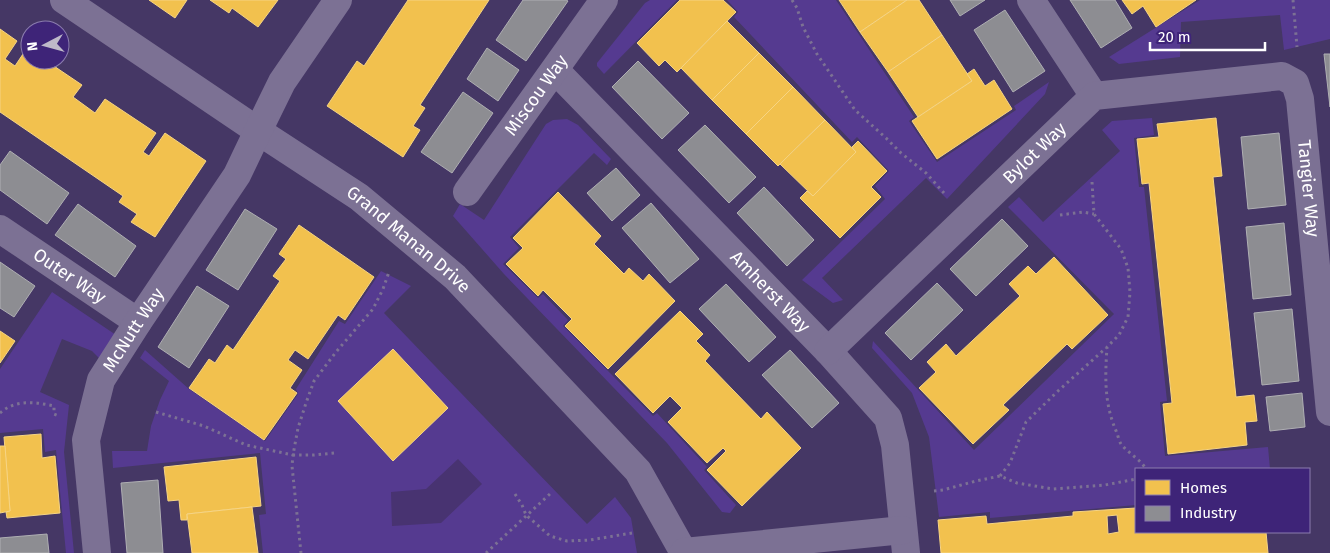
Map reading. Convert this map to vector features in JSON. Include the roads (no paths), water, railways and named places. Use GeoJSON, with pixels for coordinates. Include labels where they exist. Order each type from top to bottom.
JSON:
{"type":"FeatureCollection","features":[{"type":"Feature","properties":{"kind":"street","name":"Grand Manan Drive"},"geometry":{"type":"LineString","coordinates":[[64,0],[359,197],[455,277],[638,471],[684,552]]}},
{"type":"Feature","properties":{"kind":"street","name":"McNutt Way"},"geometry":{"type":"LineString","coordinates":[[97,553],[86,440],[101,380],[237,175],[282,82],[338,0]]}},
{"type":"Feature","properties":{"kind":"street","name":"Miscou Way"},"geometry":{"type":"LineString","coordinates":[[468,192],[604,0]]}},
{"type":"Feature","properties":{"kind":"street"},"geometry":{"type":"LineString","coordinates":[[1031,0],[1094,96]]}},
{"type":"Feature","properties":{"kind":"street","name":"Amherst Way"},"geometry":{"type":"LineString","coordinates":[[556,70],[828,351],[888,418],[895,445],[904,542]]}},
{"type":"Feature","properties":{"kind":"street","name":"Tangier Way"},"geometry":{"type":"LineString","coordinates":[[1094,96],[1282,76],[1295,84],[1300,100],[1330,412]]}},
{"type":"Feature","properties":{"kind":"street","name":"Bylot Way"},"geometry":{"type":"LineString","coordinates":[[828,351],[1094,96]]}},
{"type":"Feature","properties":{"kind":"street","name":"Outer Way"},"geometry":{"type":"LineString","coordinates":[[0,229],[138,322]]}},
{"type":"Feature","properties":{"kind":"street"},"geometry":{"type":"LineString","coordinates":[[684,552],[904,542]]}}]}
